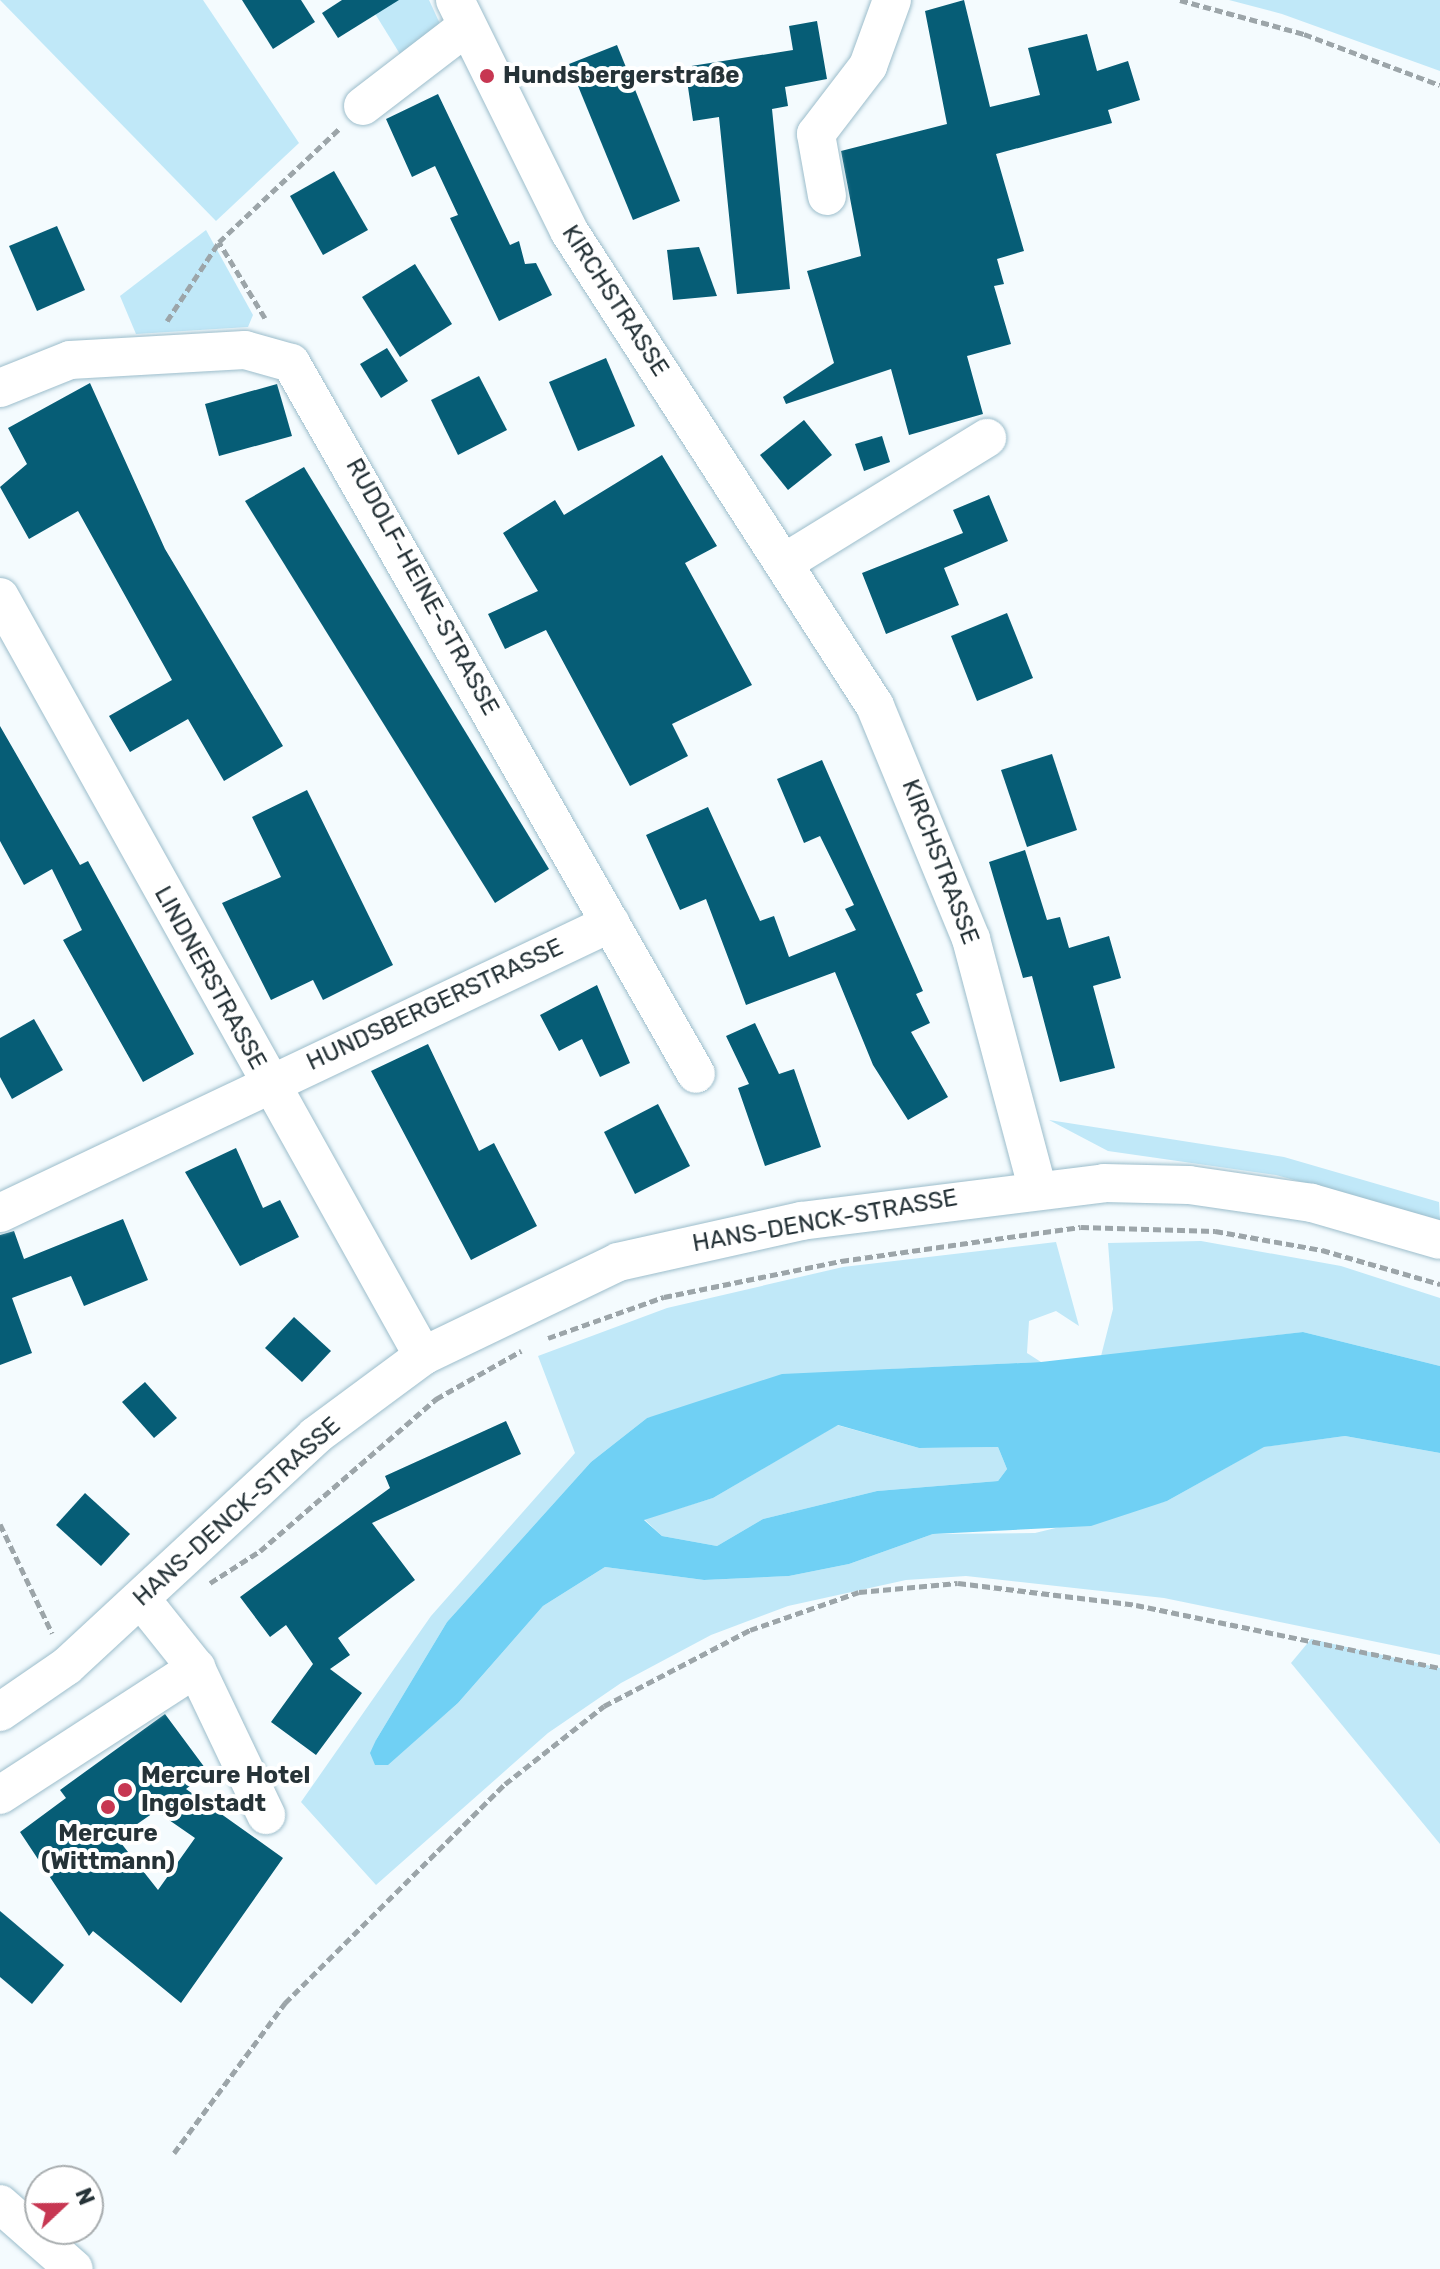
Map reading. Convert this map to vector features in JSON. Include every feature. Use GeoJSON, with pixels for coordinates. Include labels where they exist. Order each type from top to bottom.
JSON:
{"type":"FeatureCollection","features":[{"type":"Feature","properties":{"kind":"street"},"geometry":{"type":"LineString","coordinates":[[827,196],[816,134],[868,66],[892,0]]}},
{"type":"Feature","properties":{"kind":"street","name":"KIRCHSTRASSE"},"geometry":{"type":"LineString","coordinates":[[363,106],[461,14],[569,231],[787,561],[875,706],[940,851],[1037,1187]]}},
{"type":"Feature","properties":{"kind":"street"},"geometry":{"type":"LineString","coordinates":[[0,388],[51,364],[245,350],[291,363]]}},
{"type":"Feature","properties":{"kind":"street","name":"RUDOLF-HEINE-STRASSE"},"geometry":{"type":"LineString","coordinates":[[291,363],[696,1074]]}},
{"type":"Feature","properties":{"kind":"street"},"geometry":{"type":"LineString","coordinates":[[787,561],[987,438]]}},
{"type":"Feature","properties":{"kind":"street","name":"LINDNERSTRASSE"},"geometry":{"type":"LineString","coordinates":[[0,597],[268,1083],[423,1356]]}},
{"type":"Feature","properties":{"kind":"street","name":"HUNDSBERGERSTRASSE"},"geometry":{"type":"LineString","coordinates":[[0,1213],[268,1083],[611,923]]}},
{"type":"Feature","properties":{"kind":"street","name":"HANS-DENCK-STRASSE"},"geometry":{"type":"LineString","coordinates":[[0,1712],[149,1609],[315,1436],[423,1356],[618,1262],[801,1221],[1037,1187],[1189,1185],[1312,1203],[1440,1240]]}},
{"type":"Feature","properties":{"kind":"street"},"geometry":{"type":"LineString","coordinates":[[149,1609],[196,1668],[266,1815]]}},
{"type":"Feature","properties":{"kind":"street"},"geometry":{"type":"LineString","coordinates":[[0,1795],[196,1668]]}},
{"type":"Feature","properties":{"kind":"street"},"geometry":{"type":"LineString","coordinates":[[0,2204],[74,2269]]}},
{"type":"Feature","properties":{"kind":"path"},"geometry":{"type":"LineString","coordinates":[[1180,0],[1304,34],[1440,85]]}},
{"type":"Feature","properties":{"kind":"path"},"geometry":{"type":"LineString","coordinates":[[143,357],[219,242],[363,106]]}},
{"type":"Feature","properties":{"kind":"path"},"geometry":{"type":"LineString","coordinates":[[219,242],[291,363]]}},
{"type":"Feature","properties":{"kind":"path"},"geometry":{"type":"LineString","coordinates":[[149,1609],[260,1551],[436,1399],[533,1344],[664,1297],[841,1261],[1081,1227],[1215,1231],[1322,1250],[1440,1284]]}},
{"type":"Feature","properties":{"kind":"path"},"geometry":{"type":"LineString","coordinates":[[0,1524],[67,1666]]}},
{"type":"Feature","properties":{"kind":"path"},"geometry":{"type":"LineString","coordinates":[[174,2153],[285,2003],[505,1784],[604,1706],[750,1630],[859,1592],[958,1583],[1136,1605],[1440,1668]]}},
{"type":"Feature","properties":{"kind":"shaded area"},"geometry":{"type":"Polygon","coordinates":[[[0,0],[203,0],[299,143],[216,221],[0,0]]]}},
{"type":"Feature","properties":{"kind":"shaded area"},"geometry":{"type":"Polygon","coordinates":[[[394,0],[429,0],[441,26],[403,59],[374,12],[394,0]]]}},
{"type":"Feature","properties":{"kind":"shaded area"},"geometry":{"type":"Polygon","coordinates":[[[1229,0],[1440,0],[1440,71],[1282,14],[1229,0]]]}},
{"type":"Feature","properties":{"kind":"shaded area"},"geometry":{"type":"Polygon","coordinates":[[[206,230],[253,315],[248,327],[136,334],[120,296],[206,230]]]}},
{"type":"Feature","properties":{"kind":"shaded area"},"geometry":{"type":"Polygon","coordinates":[[[1049,1120],[1284,1157],[1439,1202],[1440,1220],[1276,1175],[1108,1151],[1049,1120]]]}},
{"type":"Feature","properties":{"kind":"shaded area"},"geometry":{"type":"Polygon","coordinates":[[[1201,1241],[1341,1266],[1440,1298],[1440,1366],[1303,1332],[1101,1356],[1113,1309],[1108,1243],[1201,1241]]]}},
{"type":"Feature","properties":{"kind":"shaded area"},"geometry":{"type":"Polygon","coordinates":[[[1056,1242],[1079,1326],[1056,1311],[1029,1321],[1027,1353],[1041,1362],[892,1369],[647,1418],[591,1462],[447,1622],[376,1740],[388,1764],[458,1703],[543,1606],[605,1567],[704,1580],[789,1576],[849,1564],[933,1534],[1035,1533],[1167,1501],[1263,1447],[1345,1436],[1440,1453],[1440,1655],[1164,1598],[966,1576],[906,1580],[788,1606],[711,1635],[621,1683],[548,1733],[376,1885],[301,1802],[431,1616],[575,1453],[538,1356],[667,1308],[843,1267],[1056,1242]]]}},
{"type":"Feature","properties":{"kind":"shaded area"},"geometry":{"type":"Polygon","coordinates":[[[837,1425],[919,1448],[998,1447],[1007,1469],[998,1481],[877,1491],[763,1519],[717,1546],[662,1536],[644,1519],[713,1498],[837,1425]]]}},
{"type":"Feature","properties":{"kind":"shaded area"},"geometry":{"type":"Polygon","coordinates":[[[1311,1639],[1440,1668],[1440,1844],[1291,1663],[1311,1639]]]}},
{"type":"Feature","properties":{"kind":"water"},"geometry":{"type":"Polygon","coordinates":[[[1303,1332],[1440,1366],[1440,1453],[1345,1436],[1264,1447],[1167,1501],[1091,1526],[933,1534],[849,1564],[789,1576],[704,1580],[605,1567],[543,1606],[458,1703],[388,1765],[375,1765],[370,1753],[376,1740],[447,1622],[591,1462],[647,1418],[782,1374],[1041,1362],[1303,1332]],[[838,1425],[713,1498],[644,1520],[662,1536],[717,1546],[763,1519],[877,1491],[998,1481],[1007,1469],[998,1447],[919,1448],[838,1425]]]}},
{"type":"Feature","properties":{"kind":"building"},"geometry":{"type":"Polygon","coordinates":[[[242,0],[301,0],[315,22],[273,49],[242,0]]]}},
{"type":"Feature","properties":{"kind":"building"},"geometry":{"type":"Polygon","coordinates":[[[342,0],[399,0],[338,38],[322,13],[342,0]]]}},
{"type":"Feature","properties":{"kind":"building"},"geometry":{"type":"Polygon","coordinates":[[[964,0],[990,107],[1040,95],[1028,48],[1087,34],[1097,71],[1128,61],[1140,100],[1108,110],[1112,123],[996,154],[1024,251],[997,259],[1004,284],[994,286],[1011,344],[967,356],[983,414],[909,435],[891,369],[786,404],[783,397],[834,363],[807,271],[861,256],[841,151],[947,124],[925,11],[964,0]]]}},
{"type":"Feature","properties":{"kind":"building"},"geometry":{"type":"Polygon","coordinates":[[[817,21],[827,79],[785,87],[788,106],[772,109],[790,289],[737,294],[719,117],[693,121],[685,67],[793,50],[789,26],[817,21]]]}},
{"type":"Feature","properties":{"kind":"building"},"geometry":{"type":"Polygon","coordinates":[[[617,45],[680,201],[633,220],[569,64],[617,45]]]}},
{"type":"Feature","properties":{"kind":"building"},"geometry":{"type":"Polygon","coordinates":[[[438,94],[510,245],[519,241],[525,264],[536,263],[552,295],[499,321],[450,218],[458,215],[435,166],[412,177],[386,119],[438,94]]]}},
{"type":"Feature","properties":{"kind":"building"},"geometry":{"type":"Polygon","coordinates":[[[334,171],[368,230],[323,255],[290,196],[334,171]]]}},
{"type":"Feature","properties":{"kind":"building"},"geometry":{"type":"Polygon","coordinates":[[[57,226],[85,290],[37,311],[9,246],[57,226]]]}},
{"type":"Feature","properties":{"kind":"building"},"geometry":{"type":"Polygon","coordinates":[[[699,247],[717,296],[673,300],[667,250],[699,247]]]}},
{"type":"Feature","properties":{"kind":"building"},"geometry":{"type":"Polygon","coordinates":[[[415,264],[452,324],[400,357],[362,297],[415,264]]]}},
{"type":"Feature","properties":{"kind":"building"},"geometry":{"type":"Polygon","coordinates":[[[387,348],[408,381],[381,398],[360,364],[387,348]]]}},
{"type":"Feature","properties":{"kind":"building"},"geometry":{"type":"Polygon","coordinates":[[[606,358],[635,426],[578,451],[549,382],[606,358]]]}},
{"type":"Feature","properties":{"kind":"building"},"geometry":{"type":"Polygon","coordinates":[[[479,376],[507,430],[458,455],[431,400],[479,376]]]}},
{"type":"Feature","properties":{"kind":"building"},"geometry":{"type":"Polygon","coordinates":[[[90,383],[165,549],[283,746],[224,781],[188,719],[130,752],[109,716],[172,680],[78,511],[29,539],[0,487],[27,464],[8,428],[90,383]]]}},
{"type":"Feature","properties":{"kind":"building"},"geometry":{"type":"Polygon","coordinates":[[[277,384],[292,436],[219,456],[205,404],[277,384]]]}},
{"type":"Feature","properties":{"kind":"building"},"geometry":{"type":"Polygon","coordinates":[[[804,420],[832,455],[788,490],[760,455],[804,420]]]}},
{"type":"Feature","properties":{"kind":"building"},"geometry":{"type":"Polygon","coordinates":[[[882,436],[890,462],[864,471],[855,444],[882,436]]]}},
{"type":"Feature","properties":{"kind":"building"},"geometry":{"type":"Polygon","coordinates":[[[662,455],[717,546],[685,563],[752,685],[672,724],[688,756],[630,786],[546,630],[505,649],[488,614],[538,591],[503,533],[555,500],[564,515],[662,455]]]}},
{"type":"Feature","properties":{"kind":"building"},"geometry":{"type":"Polygon","coordinates":[[[304,467],[549,869],[495,903],[245,501],[304,467]]]}},
{"type":"Feature","properties":{"kind":"building"},"geometry":{"type":"Polygon","coordinates":[[[989,495],[1008,541],[944,568],[959,605],[886,634],[862,573],[963,533],[953,510],[989,495]]]}},
{"type":"Feature","properties":{"kind":"building"},"geometry":{"type":"Polygon","coordinates":[[[1007,613],[1033,678],[977,701],[951,636],[1007,613]]]}},
{"type":"Feature","properties":{"kind":"building"},"geometry":{"type":"Polygon","coordinates":[[[0,726],[80,865],[88,861],[194,1054],[143,1082],[63,940],[82,930],[52,869],[24,885],[0,841],[0,726]]]}},
{"type":"Feature","properties":{"kind":"building"},"geometry":{"type":"Polygon","coordinates":[[[1052,754],[1077,830],[1027,847],[1001,770],[1052,754]]]}},
{"type":"Feature","properties":{"kind":"building"},"geometry":{"type":"Polygon","coordinates":[[[822,760],[923,991],[916,994],[930,1023],[911,1032],[948,1097],[908,1120],[873,1065],[835,972],[746,1005],[706,899],[680,910],[646,835],[708,807],[760,921],[774,916],[789,957],[856,930],[845,909],[854,905],[820,836],[804,843],[777,779],[822,760]]]}},
{"type":"Feature","properties":{"kind":"building"},"geometry":{"type":"Polygon","coordinates":[[[307,790],[393,965],[323,1000],[313,980],[271,1000],[222,903],[281,877],[252,817],[307,790]]]}},
{"type":"Feature","properties":{"kind":"building"},"geometry":{"type":"Polygon","coordinates":[[[1025,850],[1047,920],[1060,917],[1069,948],[1109,936],[1121,978],[1093,986],[1115,1068],[1060,1082],[1032,976],[1023,978],[989,862],[1025,850]]]}},
{"type":"Feature","properties":{"kind":"building"},"geometry":{"type":"Polygon","coordinates":[[[597,985],[630,1063],[600,1077],[582,1039],[559,1051],[540,1015],[597,985]]]}},
{"type":"Feature","properties":{"kind":"building"},"geometry":{"type":"Polygon","coordinates":[[[34,1019],[63,1070],[12,1099],[0,1077],[0,1038],[34,1019]]]}},
{"type":"Feature","properties":{"kind":"building"},"geometry":{"type":"Polygon","coordinates":[[[755,1023],[779,1074],[794,1069],[821,1147],[765,1166],[738,1088],[749,1084],[726,1036],[755,1023]]]}},
{"type":"Feature","properties":{"kind":"building"},"geometry":{"type":"Polygon","coordinates":[[[428,1044],[479,1151],[494,1143],[537,1226],[471,1260],[371,1071],[428,1044]]]}},
{"type":"Feature","properties":{"kind":"building"},"geometry":{"type":"Polygon","coordinates":[[[658,1104],[690,1166],[635,1194],[604,1132],[658,1104]]]}},
{"type":"Feature","properties":{"kind":"building"},"geometry":{"type":"Polygon","coordinates":[[[236,1148],[263,1208],[280,1200],[299,1237],[240,1266],[185,1172],[236,1148]]]}},
{"type":"Feature","properties":{"kind":"building"},"geometry":{"type":"Polygon","coordinates":[[[123,1219],[148,1280],[84,1306],[71,1276],[12,1298],[32,1353],[0,1365],[0,1235],[14,1231],[24,1259],[123,1219]]]}},
{"type":"Feature","properties":{"kind":"building"},"geometry":{"type":"Polygon","coordinates":[[[294,1317],[331,1351],[302,1382],[265,1348],[294,1317]]]}},
{"type":"Feature","properties":{"kind":"building"},"geometry":{"type":"Polygon","coordinates":[[[145,1382],[177,1418],[154,1438],[122,1402],[145,1382]]]}},
{"type":"Feature","properties":{"kind":"building"},"geometry":{"type":"Polygon","coordinates":[[[506,1421],[521,1454],[372,1523],[415,1580],[338,1638],[350,1655],[330,1669],[362,1693],[316,1755],[271,1722],[313,1664],[286,1625],[270,1637],[240,1597],[390,1488],[385,1476],[506,1421]]]}},
{"type":"Feature","properties":{"kind":"building"},"geometry":{"type":"Polygon","coordinates":[[[85,1493],[130,1534],[101,1566],[56,1525],[85,1493]]]}},
{"type":"Feature","properties":{"kind":"building"},"geometry":{"type":"Polygon","coordinates":[[[165,1714],[208,1772],[186,1789],[283,1858],[181,2003],[93,1931],[89,1936],[20,1832],[66,1798],[60,1790],[165,1714]],[[156,1811],[117,1838],[158,1890],[195,1838],[156,1811]]]}},
{"type":"Feature","properties":{"kind":"building"},"geometry":{"type":"Polygon","coordinates":[[[0,1911],[64,1965],[32,2004],[0,1977],[0,1911]]]}},
{"type":"Feature","properties":{"kind":"place","name":"Hundsbergerstraße"},"geometry":{"type":"Point","coordinates":[487,76]}},
{"type":"Feature","properties":{"kind":"place","name":"Mercure Hotel Ingolstadt"},"geometry":{"type":"Point","coordinates":[125,1790]}},
{"type":"Feature","properties":{"kind":"place","name":"Mercure (Wittmann)"},"geometry":{"type":"Point","coordinates":[108,1807]}}]}
